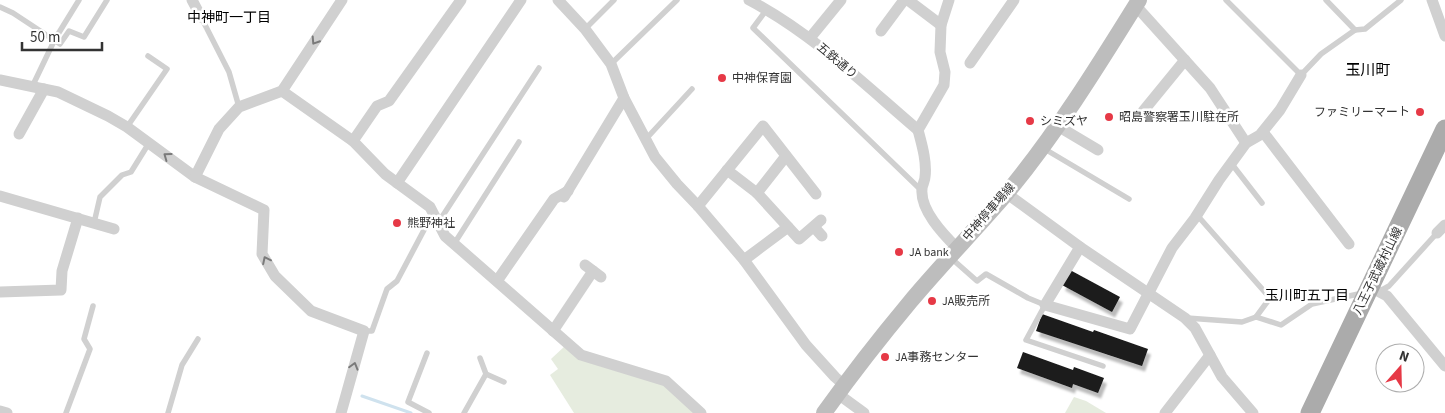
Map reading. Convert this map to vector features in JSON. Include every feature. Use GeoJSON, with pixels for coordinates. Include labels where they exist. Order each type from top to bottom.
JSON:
{"type":"FeatureCollection","features":[{"type":"Feature","properties":{"kind":"main road","name":"中神停車場線"},"geometry":{"type":"LineString","coordinates":[[824,413],[911,300],[1006,193],[1084,87],[1137,3]]}},
{"type":"Feature","properties":{"kind":"main road","name":"八王子武蔵村山線"},"geometry":{"type":"LineString","coordinates":[[1310,413],[1372,290],[1445,129]]}},
{"type":"Feature","properties":{"kind":"street"},"geometry":{"type":"LineString","coordinates":[[192,0],[201,17]]}},
{"type":"Feature","properties":{"kind":"street"},"geometry":{"type":"LineString","coordinates":[[195,177],[219,129],[239,107],[282,91],[342,0]]}},
{"type":"Feature","properties":{"kind":"street"},"geometry":{"type":"LineString","coordinates":[[353,141],[377,106],[389,100],[462,0]]}},
{"type":"Feature","properties":{"kind":"street"},"geometry":{"type":"LineString","coordinates":[[397,183],[520,0]]}},
{"type":"Feature","properties":{"kind":"street"},"geometry":{"type":"LineString","coordinates":[[558,0],[585,29],[611,64],[624,98],[655,157],[744,260],[806,345],[835,377],[841,389],[864,413]]}},
{"type":"Feature","properties":{"kind":"street","name":"五鉄通り"},"geometry":{"type":"LineString","coordinates":[[749,0],[810,38],[918,130]]}},
{"type":"Feature","properties":{"kind":"street"},"geometry":{"type":"LineString","coordinates":[[810,38],[841,0]]}},
{"type":"Feature","properties":{"kind":"street"},"geometry":{"type":"LineString","coordinates":[[880,30],[904,0]]}},
{"type":"Feature","properties":{"kind":"street"},"geometry":{"type":"LineString","coordinates":[[908,0],[941,25]]}},
{"type":"Feature","properties":{"kind":"street"},"geometry":{"type":"LineString","coordinates":[[950,0],[941,25],[940,52],[945,72],[944,86],[918,130],[923,149],[925,177],[921,190],[926,210],[953,253]]}},
{"type":"Feature","properties":{"kind":"street"},"geometry":{"type":"LineString","coordinates":[[970,63],[1014,0]]}},
{"type":"Feature","properties":{"kind":"street"},"geometry":{"type":"LineString","coordinates":[[1432,0],[1445,36]]}},
{"type":"Feature","properties":{"kind":"street"},"geometry":{"type":"LineString","coordinates":[[1137,3],[1210,88],[1246,144]]}},
{"type":"Feature","properties":{"kind":"street"},"geometry":{"type":"LineString","coordinates":[[1140,115],[1185,60]]}},
{"type":"Feature","properties":{"kind":"street"},"geometry":{"type":"LineString","coordinates":[[1080,247],[1045,305],[1130,329],[1172,248],[1246,144],[1263,132],[1280,110],[1301,75]]}},
{"type":"Feature","properties":{"kind":"street"},"geometry":{"type":"LineString","coordinates":[[0,80],[58,92],[108,116],[127,127],[195,177],[264,210],[262,254],[275,276],[311,311],[364,331],[341,413]]}},
{"type":"Feature","properties":{"kind":"street"},"geometry":{"type":"LineString","coordinates":[[19,134],[38,88]]}},
{"type":"Feature","properties":{"kind":"street"},"geometry":{"type":"LineString","coordinates":[[282,91],[353,141],[385,174],[430,207],[445,236],[581,355],[666,380],[701,413]]}},
{"type":"Feature","properties":{"kind":"street"},"geometry":{"type":"LineString","coordinates":[[497,281],[554,199],[566,194],[624,98]]}},
{"type":"Feature","properties":{"kind":"street"},"geometry":{"type":"LineString","coordinates":[[1056,125],[1098,150]]}},
{"type":"Feature","properties":{"kind":"street"},"geometry":{"type":"LineString","coordinates":[[698,206],[763,126],[816,194]]}},
{"type":"Feature","properties":{"kind":"street"},"geometry":{"type":"LineString","coordinates":[[1263,132],[1349,244]]}},
{"type":"Feature","properties":{"kind":"street"},"geometry":{"type":"LineString","coordinates":[[757,193],[786,156]]}},
{"type":"Feature","properties":{"kind":"street"},"geometry":{"type":"LineString","coordinates":[[727,170],[757,193],[799,239],[818,223],[822,236]]}},
{"type":"Feature","properties":{"kind":"street"},"geometry":{"type":"LineString","coordinates":[[1006,193],[1080,247],[1184,318],[1195,328],[1222,378],[1253,413]]}},
{"type":"Feature","properties":{"kind":"street"},"geometry":{"type":"LineString","coordinates":[[0,196],[114,230]]}},
{"type":"Feature","properties":{"kind":"street"},"geometry":{"type":"LineString","coordinates":[[0,292],[61,290],[62,272],[78,218]]}},
{"type":"Feature","properties":{"kind":"street"},"geometry":{"type":"LineString","coordinates":[[744,260],[788,226]]}},
{"type":"Feature","properties":{"kind":"street"},"geometry":{"type":"LineString","coordinates":[[553,331],[593,271]]}},
{"type":"Feature","properties":{"kind":"street"},"geometry":{"type":"LineString","coordinates":[[1372,290],[1387,296],[1445,366]]}},
{"type":"Feature","properties":{"kind":"street"},"geometry":{"type":"LineString","coordinates":[[1166,413],[1210,355]]}},
{"type":"Feature","properties":{"kind":"street"},"geometry":{"type":"LineString","coordinates":[[0,411],[7,413]]}},
{"type":"Feature","properties":{"kind":"lane"},"geometry":{"type":"LineString","coordinates":[[38,88],[54,41],[79,0]]}},
{"type":"Feature","properties":{"kind":"lane"},"geometry":{"type":"LineString","coordinates":[[0,7],[13,13],[60,44],[69,31],[84,38],[107,0]]}},
{"type":"Feature","properties":{"kind":"lane"},"geometry":{"type":"LineString","coordinates":[[585,29],[614,0]]}},
{"type":"Feature","properties":{"kind":"lane"},"geometry":{"type":"LineString","coordinates":[[611,64],[677,0]]}},
{"type":"Feature","properties":{"kind":"lane"},"geometry":{"type":"LineString","coordinates":[[1226,0],[1301,75],[1321,54],[1355,30],[1365,29],[1401,0]]}},
{"type":"Feature","properties":{"kind":"lane"},"geometry":{"type":"LineString","coordinates":[[1326,0],[1355,30]]}},
{"type":"Feature","properties":{"kind":"lane"},"geometry":{"type":"LineString","coordinates":[[766,9],[752,28],[921,190]]}},
{"type":"Feature","properties":{"kind":"lane"},"geometry":{"type":"LineString","coordinates":[[201,17],[229,72],[239,107]]}},
{"type":"Feature","properties":{"kind":"lane"},"geometry":{"type":"LineString","coordinates":[[127,127],[167,69],[148,56]]}},
{"type":"Feature","properties":{"kind":"lane"},"geometry":{"type":"LineString","coordinates":[[364,331],[372,331],[387,289],[397,281],[436,218],[539,68]]}},
{"type":"Feature","properties":{"kind":"lane"},"geometry":{"type":"LineString","coordinates":[[645,140],[692,90]]}},
{"type":"Feature","properties":{"kind":"lane"},"geometry":{"type":"LineString","coordinates":[[454,244],[518,142]]}},
{"type":"Feature","properties":{"kind":"lane"},"geometry":{"type":"LineString","coordinates":[[94,223],[100,197],[122,175],[131,172],[149,143]]}},
{"type":"Feature","properties":{"kind":"lane"},"geometry":{"type":"LineString","coordinates":[[1041,147],[1129,198]]}},
{"type":"Feature","properties":{"kind":"lane"},"geometry":{"type":"LineString","coordinates":[[1232,163],[1262,203]]}},
{"type":"Feature","properties":{"kind":"lane"},"geometry":{"type":"LineString","coordinates":[[1184,318],[1242,322],[1256,317],[1270,298],[1197,215]]}},
{"type":"Feature","properties":{"kind":"lane"},"geometry":{"type":"LineString","coordinates":[[1256,317],[1281,324],[1312,304],[1389,286],[1441,229]]}},
{"type":"Feature","properties":{"kind":"lane"},"geometry":{"type":"LineString","coordinates":[[953,253],[977,281],[986,274],[1028,298],[1045,305],[1026,340],[1103,366]]}},
{"type":"Feature","properties":{"kind":"lane"},"geometry":{"type":"LineString","coordinates":[[66,413],[90,349],[84,339],[93,306]]}},
{"type":"Feature","properties":{"kind":"lane"},"geometry":{"type":"LineString","coordinates":[[168,413],[182,365],[198,339]]}},
{"type":"Feature","properties":{"kind":"lane"},"geometry":{"type":"LineString","coordinates":[[427,353],[408,402],[429,413]]}},
{"type":"Feature","properties":{"kind":"lane"},"geometry":{"type":"LineString","coordinates":[[480,358],[486,374],[504,382]]}},
{"type":"Feature","properties":{"kind":"lane"},"geometry":{"type":"LineString","coordinates":[[464,413],[486,374]]}},
{"type":"Feature","properties":{"kind":"shaded area"},"geometry":{"type":"Polygon","coordinates":[[[565,346],[666,385],[697,413],[574,413],[550,375],[558,369],[551,359],[565,346]]]}},
{"type":"Feature","properties":{"kind":"shaded area"},"geometry":{"type":"Polygon","coordinates":[[[1074,397],[1086,401],[1106,413],[1065,413],[1074,397]]]}},
{"type":"Feature","properties":{"kind":"building"},"geometry":{"type":"Polygon","coordinates":[[[1070,270],[1120,297],[1112,312],[1062,285],[1070,270]]]}},
{"type":"Feature","properties":{"kind":"building"},"geometry":{"type":"Polygon","coordinates":[[[1042,314],[1148,349],[1142,366],[1036,331],[1042,314]]]}},
{"type":"Feature","properties":{"kind":"building"},"geometry":{"type":"Polygon","coordinates":[[[1023,352],[1073,370],[1074,367],[1104,378],[1098,393],[1073,384],[1072,388],[1017,368],[1023,352]]]}},
{"type":"Feature","properties":{"kind":"waterway"},"geometry":{"type":"LineString","coordinates":[[362,396],[411,413]]}},
{"type":"Feature","properties":{"kind":"place","name":"中神保育園"},"geometry":{"type":"Point","coordinates":[722,78]}},
{"type":"Feature","properties":{"kind":"place","name":"ファミリーマート"},"geometry":{"type":"Point","coordinates":[1420,112]}},
{"type":"Feature","properties":{"kind":"place","name":"昭島警察署玉川駐在所"},"geometry":{"type":"Point","coordinates":[1109,117]}},
{"type":"Feature","properties":{"kind":"place","name":"シミズヤ"},"geometry":{"type":"Point","coordinates":[1030,121]}},
{"type":"Feature","properties":{"kind":"place","name":"熊野神社"},"geometry":{"type":"Point","coordinates":[397,223]}},
{"type":"Feature","properties":{"kind":"place","name":"JA bank"},"geometry":{"type":"Point","coordinates":[899,252]}},
{"type":"Feature","properties":{"kind":"place","name":"JA販売所"},"geometry":{"type":"Point","coordinates":[932,301]}},
{"type":"Feature","properties":{"kind":"place","name":"JA事務センター"},"geometry":{"type":"Point","coordinates":[885,357]}},
{"type":"Feature","properties":{"kind":"district","name":"中神町一丁目"},"geometry":{"type":"Point","coordinates":[229,18]}},
{"type":"Feature","properties":{"kind":"district","name":"玉川町"},"geometry":{"type":"Point","coordinates":[1368,70]}},
{"type":"Feature","properties":{"kind":"district","name":"玉川町五丁目"},"geometry":{"type":"Point","coordinates":[1307,296]}}]}
